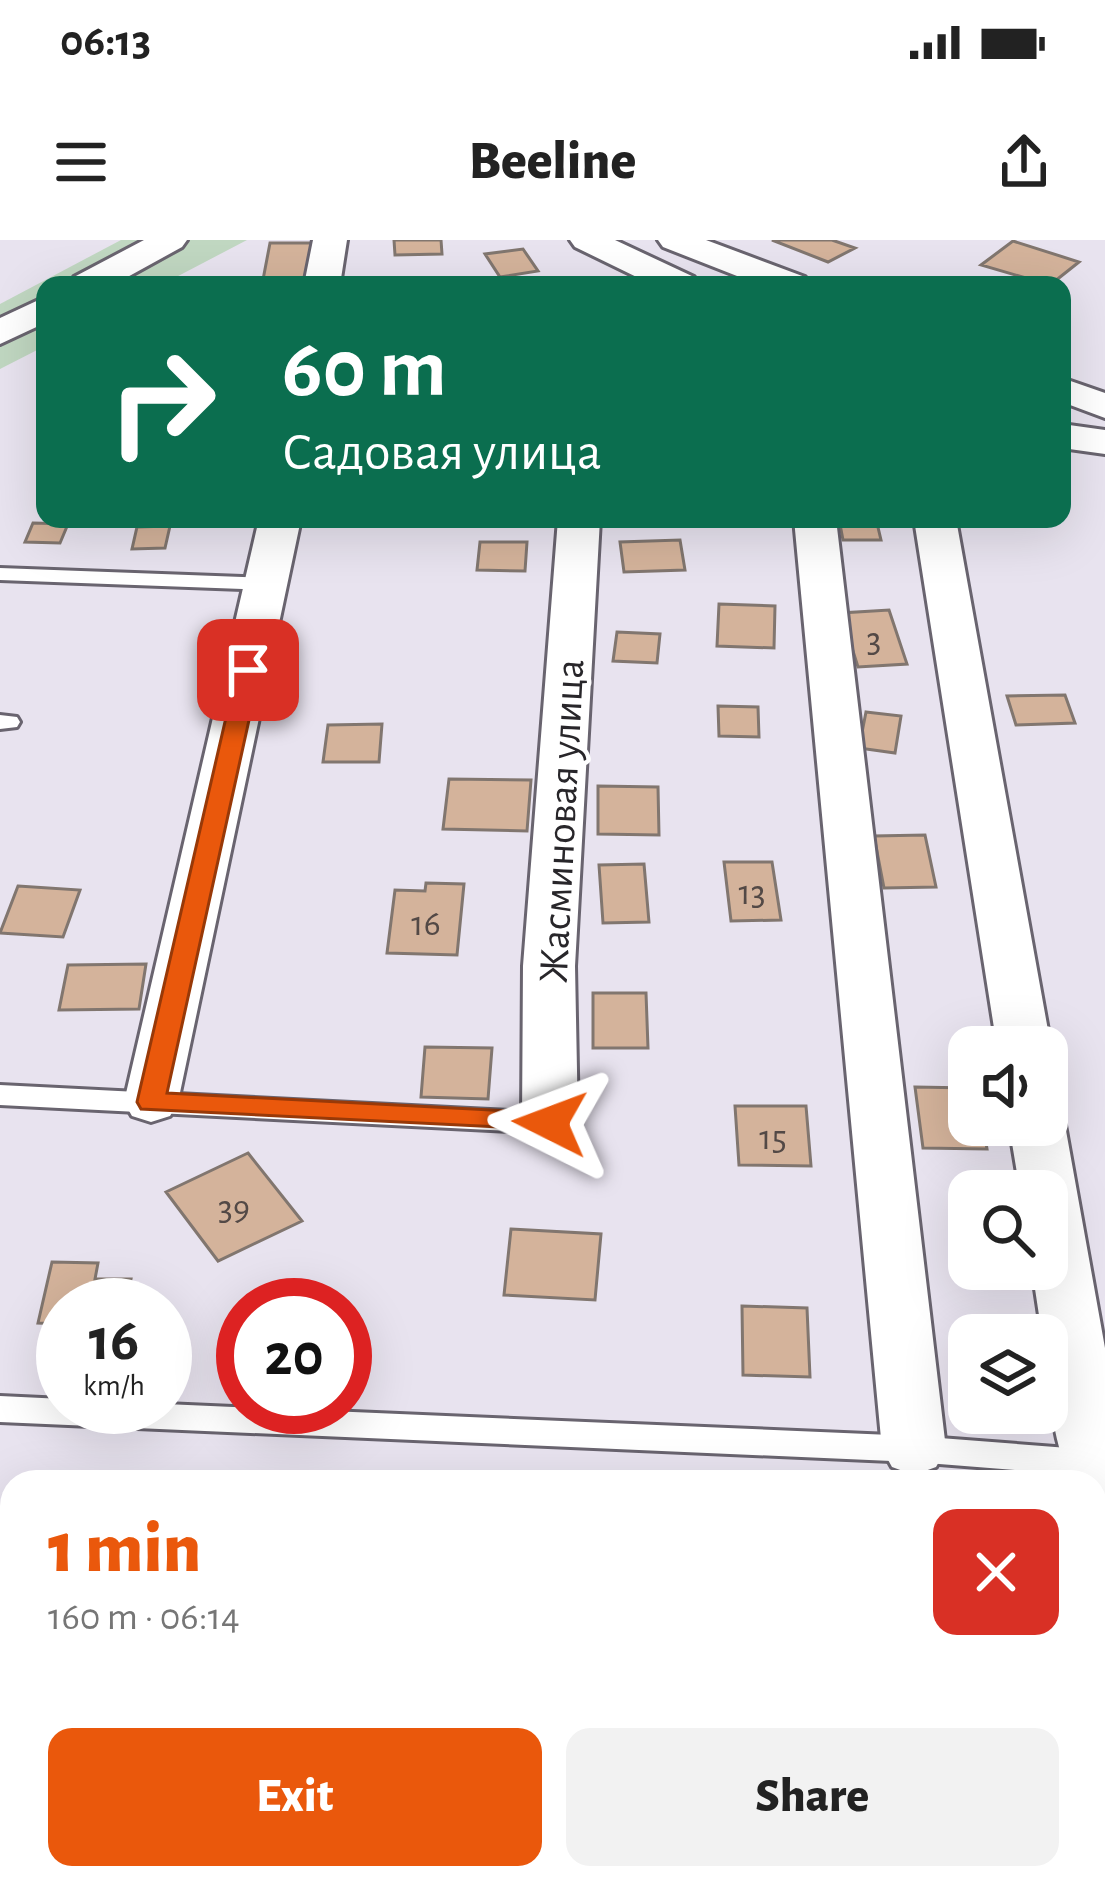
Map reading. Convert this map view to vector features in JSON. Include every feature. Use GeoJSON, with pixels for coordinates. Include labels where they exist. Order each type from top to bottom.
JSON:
{"type":"FeatureCollection","features":[{"type":"Feature","properties":{"kind":"street"},"geometry":{"type":"LineString","coordinates":[[104,276],[170,240]]}},
{"type":"Feature","properties":{"kind":"street"},"geometry":{"type":"LineString","coordinates":[[324,276],[330,240]]}},
{"type":"Feature","properties":{"kind":"street"},"geometry":{"type":"LineString","coordinates":[[675,240],[769,276]]}},
{"type":"Feature","properties":{"kind":"street"},"geometry":{"type":"LineString","coordinates":[[594,276],[592,242],[662,276]]}},
{"type":"Feature","properties":{"kind":"street"},"geometry":{"type":"LineString","coordinates":[[0,333],[36,313]]}},
{"type":"Feature","properties":{"kind":"street"},"geometry":{"type":"LineString","coordinates":[[1071,393],[1105,406]]}},
{"type":"Feature","properties":{"kind":"street"},"geometry":{"type":"LineString","coordinates":[[1071,437],[1105,442]]}},
{"type":"Feature","properties":{"kind":"street"},"geometry":{"type":"LineString","coordinates":[[151,1102],[278,528]]}},
{"type":"Feature","properties":{"kind":"street","name":"Жасминовая улица"},"geometry":{"type":"LineString","coordinates":[[550,1123],[549,966],[578,528]]}},
{"type":"Feature","properties":{"kind":"street"},"geometry":{"type":"LineString","coordinates":[[815,528],[914,1449]]}},
{"type":"Feature","properties":{"kind":"street"},"geometry":{"type":"LineString","coordinates":[[936,528],[1020,1026]]}},
{"type":"Feature","properties":{"kind":"street"},"geometry":{"type":"LineString","coordinates":[[1041,1146],[1094,1462]]}},
{"type":"Feature","properties":{"kind":"lane"},"geometry":{"type":"LineString","coordinates":[[0,574],[268,584]]}},
{"type":"Feature","properties":{"kind":"lane"},"geometry":{"type":"LineString","coordinates":[[0,1095],[550,1123]]}},
{"type":"Feature","properties":{"kind":"lane"},"geometry":{"type":"LineString","coordinates":[[0,1409],[914,1449],[1094,1462],[1096,1470]]}},
{"type":"Feature","properties":{"kind":"green space"},"geometry":{"type":"Polygon","coordinates":[[[121,240],[247,240],[178,276],[53,276],[121,240]]]}},
{"type":"Feature","properties":{"kind":"green space"},"geometry":{"type":"Polygon","coordinates":[[[36,285],[36,351],[0,369],[0,304],[36,285]]]}},
{"type":"Feature","properties":{"kind":"building"},"geometry":{"type":"Polygon","coordinates":[[[394,240],[441,240],[442,254],[395,255],[394,240]]]}},
{"type":"Feature","properties":{"kind":"building"},"geometry":{"type":"Polygon","coordinates":[[[772,240],[832,240],[855,248],[828,262],[772,240]]]}},
{"type":"Feature","properties":{"kind":"building"},"geometry":{"type":"Polygon","coordinates":[[[1013,241],[1079,262],[1061,276],[1019,276],[981,265],[1013,241]]]}},
{"type":"Feature","properties":{"kind":"building"},"geometry":{"type":"Polygon","coordinates":[[[270,243],[322,243],[316,276],[264,276],[270,243]]]}},
{"type":"Feature","properties":{"kind":"building"},"geometry":{"type":"Polygon","coordinates":[[[523,249],[538,271],[499,276],[485,254],[523,249]]]}},
{"type":"Feature","properties":{"kind":"building"},"geometry":{"type":"Polygon","coordinates":[[[33,523],[36,528],[66,528],[60,543],[25,542],[33,523]]]}},
{"type":"Feature","properties":{"kind":"building"},"geometry":{"type":"Polygon","coordinates":[[[137,528],[170,528],[165,548],[132,549],[137,528]]]}},
{"type":"Feature","properties":{"kind":"building"},"geometry":{"type":"Polygon","coordinates":[[[841,528],[878,528],[881,540],[843,540],[841,528]]]}},
{"type":"Feature","properties":{"kind":"building"},"geometry":{"type":"Polygon","coordinates":[[[680,540],[685,570],[624,572],[620,542],[680,540]]]}},
{"type":"Feature","properties":{"kind":"building"},"geometry":{"type":"Polygon","coordinates":[[[480,542],[527,542],[525,571],[477,570],[480,542]]]}},
{"type":"Feature","properties":{"kind":"building"},"geometry":{"type":"Polygon","coordinates":[[[719,604],[775,606],[774,648],[717,646],[719,604]]]}},
{"type":"Feature","properties":{"kind":"building"},"geometry":{"type":"Polygon","coordinates":[[[889,610],[907,664],[858,667],[841,613],[889,610]]]}},
{"type":"Feature","properties":{"kind":"building"},"geometry":{"type":"Polygon","coordinates":[[[617,632],[660,634],[657,663],[613,661],[617,632]]]}},
{"type":"Feature","properties":{"kind":"building"},"geometry":{"type":"Polygon","coordinates":[[[1065,695],[1075,723],[1016,725],[1007,696],[1065,695]]]}},
{"type":"Feature","properties":{"kind":"building"},"geometry":{"type":"Polygon","coordinates":[[[718,706],[758,707],[759,737],[719,736],[718,706]]]}},
{"type":"Feature","properties":{"kind":"building"},"geometry":{"type":"Polygon","coordinates":[[[866,712],[901,716],[895,753],[859,748],[866,712]]]}},
{"type":"Feature","properties":{"kind":"building"},"geometry":{"type":"Polygon","coordinates":[[[382,724],[379,762],[323,762],[328,725],[382,724]]]}},
{"type":"Feature","properties":{"kind":"building"},"geometry":{"type":"Polygon","coordinates":[[[449,779],[531,780],[527,831],[443,829],[449,779]]]}},
{"type":"Feature","properties":{"kind":"building"},"geometry":{"type":"Polygon","coordinates":[[[598,786],[658,787],[659,835],[598,834],[598,786]]]}},
{"type":"Feature","properties":{"kind":"building"},"geometry":{"type":"Polygon","coordinates":[[[925,835],[936,887],[884,888],[874,836],[925,835]]]}},
{"type":"Feature","properties":{"kind":"building"},"geometry":{"type":"Polygon","coordinates":[[[724,862],[772,862],[781,920],[731,921],[724,862]]]}},
{"type":"Feature","properties":{"kind":"building"},"geometry":{"type":"Polygon","coordinates":[[[644,864],[649,922],[603,923],[599,865],[644,864]]]}},
{"type":"Feature","properties":{"kind":"building"},"geometry":{"type":"Polygon","coordinates":[[[426,883],[464,884],[457,955],[387,953],[395,890],[425,891],[426,883]]]}},
{"type":"Feature","properties":{"kind":"building"},"geometry":{"type":"Polygon","coordinates":[[[18,886],[80,890],[63,937],[0,933],[18,886]]]}},
{"type":"Feature","properties":{"kind":"building"},"geometry":{"type":"Polygon","coordinates":[[[146,964],[139,1009],[59,1010],[68,965],[146,964]]]}},
{"type":"Feature","properties":{"kind":"building"},"geometry":{"type":"Polygon","coordinates":[[[593,993],[646,993],[648,1048],[593,1048],[593,993]]]}},
{"type":"Feature","properties":{"kind":"building"},"geometry":{"type":"Polygon","coordinates":[[[425,1047],[492,1048],[488,1099],[421,1097],[425,1047]]]}},
{"type":"Feature","properties":{"kind":"building"},"geometry":{"type":"Polygon","coordinates":[[[915,1087],[948,1088],[948,1146],[987,1149],[923,1148],[915,1087]]]}},
{"type":"Feature","properties":{"kind":"building"},"geometry":{"type":"Polygon","coordinates":[[[735,1106],[806,1106],[811,1166],[739,1165],[735,1106]]]}},
{"type":"Feature","properties":{"kind":"building"},"geometry":{"type":"Polygon","coordinates":[[[248,1153],[302,1221],[218,1261],[166,1192],[248,1153]]]}},
{"type":"Feature","properties":{"kind":"building"},"geometry":{"type":"Polygon","coordinates":[[[511,1229],[601,1234],[595,1300],[504,1295],[511,1229]]]}},
{"type":"Feature","properties":{"kind":"building"},"geometry":{"type":"Polygon","coordinates":[[[52,1262],[98,1263],[95,1278],[48,1278],[52,1262]]]}},
{"type":"Feature","properties":{"kind":"building"},"geometry":{"type":"Polygon","coordinates":[[[742,1306],[807,1308],[810,1377],[743,1375],[742,1306]]]}},
{"type":"Feature","properties":{"kind":"route"},"geometry":{"type":"LineString","coordinates":[[248,670],[151,1102],[550,1123]]}}]}
